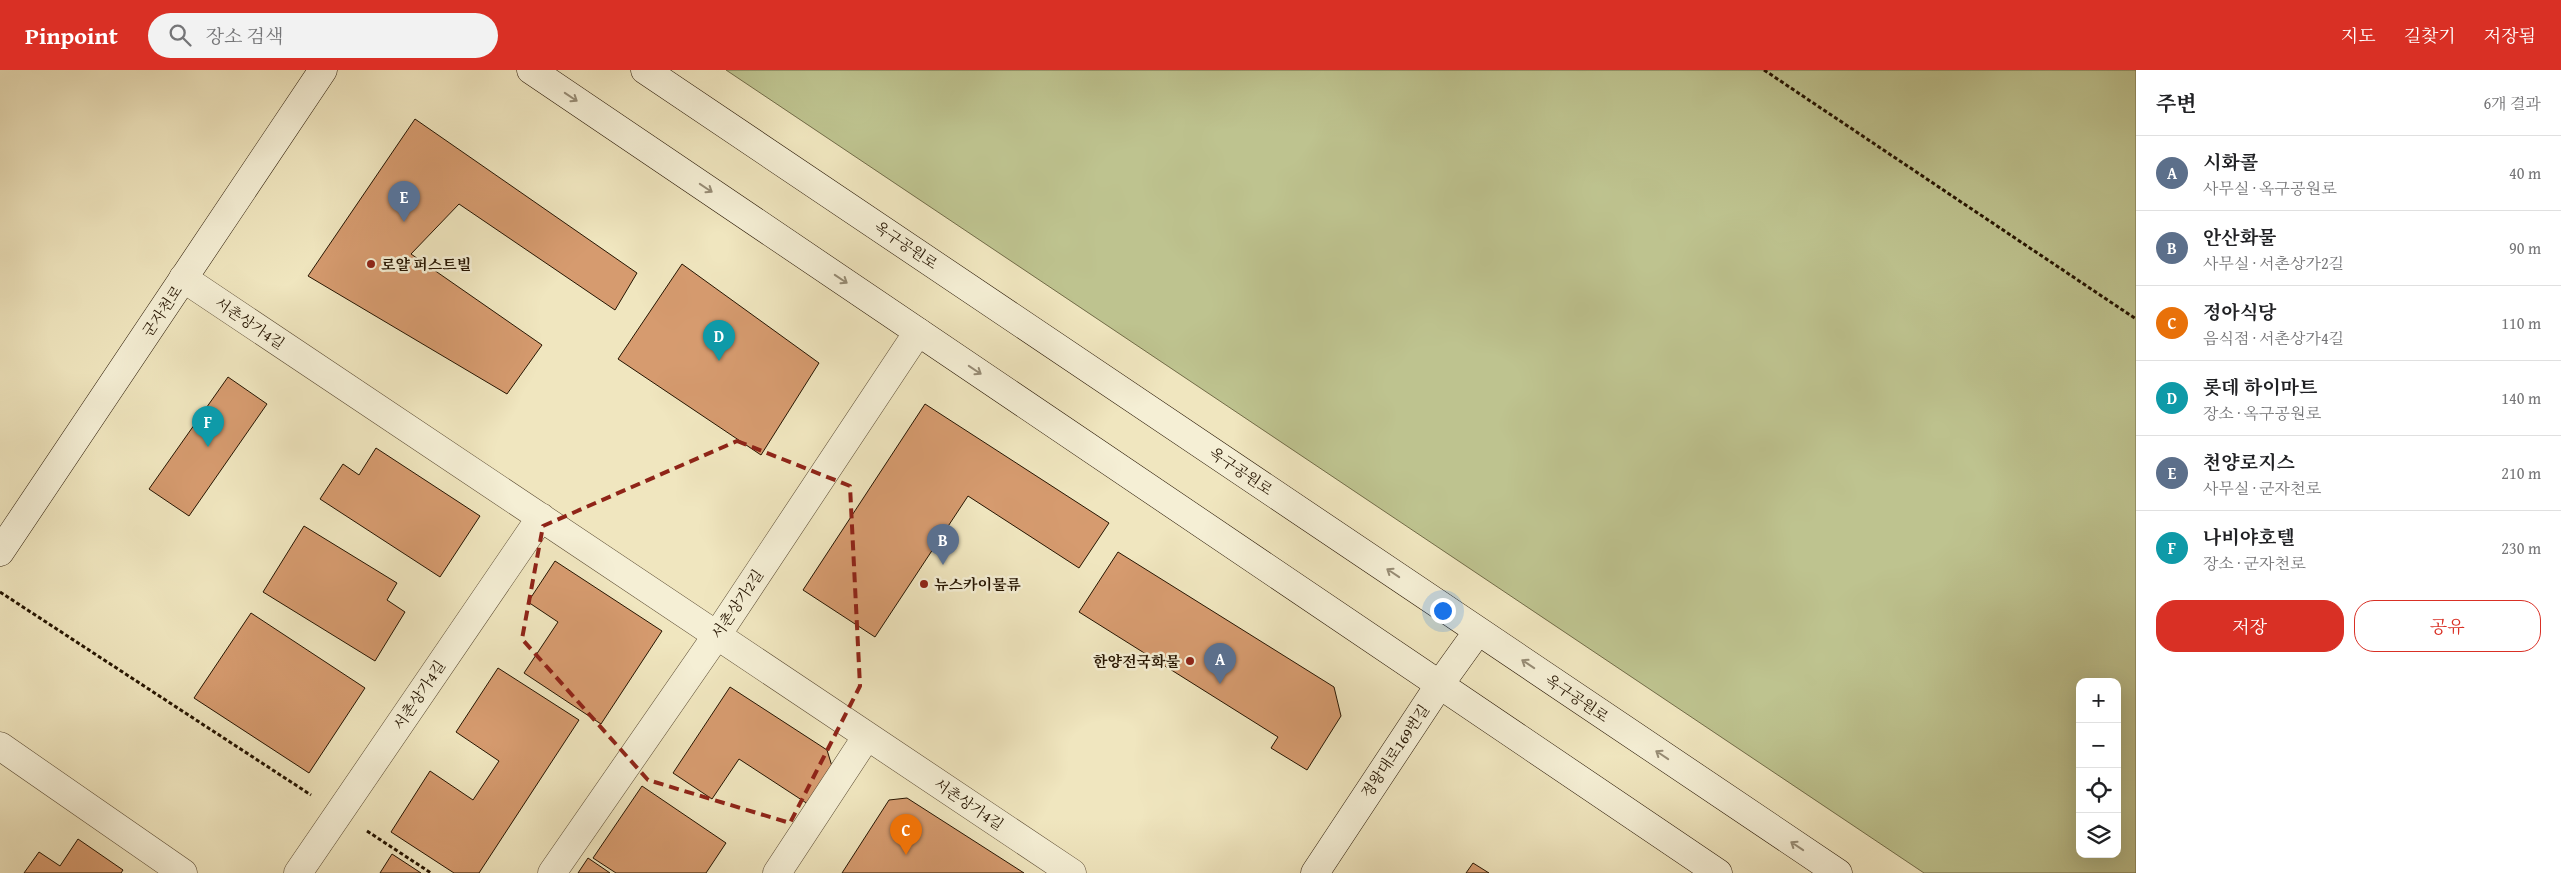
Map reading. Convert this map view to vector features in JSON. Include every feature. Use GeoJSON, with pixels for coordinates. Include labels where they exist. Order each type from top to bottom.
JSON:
{"type":"FeatureCollection","features":[{"type":"Feature","properties":{"kind":"street","name":"군자천로"},"geometry":{"type":"LineString","coordinates":[[0,552],[323,70]]}},
{"type":"Feature","properties":{"kind":"street"},"geometry":{"type":"LineString","coordinates":[[531,70],[1718,873]]}},
{"type":"Feature","properties":{"kind":"street","name":"옥구공원로"},"geometry":{"type":"LineString","coordinates":[[645,70],[1838,873]]}},
{"type":"Feature","properties":{"kind":"street","name":"서촌상가4길"},"geometry":{"type":"LineString","coordinates":[[183,278],[1072,873]]}},
{"type":"Feature","properties":{"kind":"street","name":"서촌상가2길"},"geometry":{"type":"LineString","coordinates":[[552,873],[717,635],[918,332]]}},
{"type":"Feature","properties":{"kind":"street","name":"서촌상가4길"},"geometry":{"type":"LineString","coordinates":[[298,873],[541,517]]}},
{"type":"Feature","properties":{"kind":"street","name":"정왕대로169번길"},"geometry":{"type":"LineString","coordinates":[[1315,873],[1440,684],[1478,631]]}},
{"type":"Feature","properties":{"kind":"street"},"geometry":{"type":"LineString","coordinates":[[777,873],[867,736]]}},
{"type":"Feature","properties":{"kind":"street"},"geometry":{"type":"LineString","coordinates":[[0,746],[182,873]]}},
{"type":"Feature","properties":{"kind":"path"},"geometry":{"type":"LineString","coordinates":[[1764,70],[2136,319]]}},
{"type":"Feature","properties":{"kind":"path"},"geometry":{"type":"LineString","coordinates":[[0,592],[431,873]]}},
{"type":"Feature","properties":{"kind":"highlighted area"},"geometry":{"type":"Polygon","coordinates":[[[737,441],[850,486],[860,686],[790,823],[648,780],[522,639],[543,526],[737,441]]]}},
{"type":"Feature","properties":{"kind":"green space"},"geometry":{"type":"Polygon","coordinates":[[[726,70],[2136,70],[2136,873],[1924,873],[726,70]]]}},
{"type":"Feature","properties":{"kind":"building","name":"로얄 퍼스트빌"},"geometry":{"type":"Polygon","coordinates":[[[415,119],[637,273],[615,310],[459,204],[411,254],[542,345],[507,394],[308,276],[415,119]]]}},
{"type":"Feature","properties":{"kind":"building"},"geometry":{"type":"Polygon","coordinates":[[[682,264],[819,363],[761,455],[618,359],[682,264]]]}},
{"type":"Feature","properties":{"kind":"building"},"geometry":{"type":"Polygon","coordinates":[[[228,377],[267,404],[189,516],[149,489],[228,377]]]}},
{"type":"Feature","properties":{"kind":"building"},"geometry":{"type":"Polygon","coordinates":[[[925,404],[1109,523],[1079,568],[968,496],[875,637],[803,590],[925,404]]]}},
{"type":"Feature","properties":{"kind":"building"},"geometry":{"type":"Polygon","coordinates":[[[376,448],[480,516],[440,577],[320,499],[343,464],[359,475],[376,448]]]}},
{"type":"Feature","properties":{"kind":"building"},"geometry":{"type":"Polygon","coordinates":[[[304,526],[397,583],[387,600],[405,612],[375,661],[263,592],[304,526]]]}},
{"type":"Feature","properties":{"kind":"building"},"geometry":{"type":"Polygon","coordinates":[[[1118,552],[1334,687],[1341,716],[1307,770],[1271,748],[1278,737],[1079,612],[1118,552]]]}},
{"type":"Feature","properties":{"kind":"building"},"geometry":{"type":"Polygon","coordinates":[[[555,561],[662,631],[601,724],[524,673],[558,622],[528,602],[555,561]]]}},
{"type":"Feature","properties":{"kind":"building"},"geometry":{"type":"Polygon","coordinates":[[[251,613],[365,688],[309,773],[194,698],[251,613]]]}},
{"type":"Feature","properties":{"kind":"building"},"geometry":{"type":"Polygon","coordinates":[[[498,668],[579,720],[479,873],[454,873],[391,832],[430,771],[473,800],[499,761],[456,732],[498,668]]]}},
{"type":"Feature","properties":{"kind":"building"},"geometry":{"type":"Polygon","coordinates":[[[730,687],[827,750],[835,776],[814,808],[739,759],[712,799],[673,773],[730,687]]]}},
{"type":"Feature","properties":{"kind":"building"},"geometry":{"type":"Polygon","coordinates":[[[642,786],[726,843],[706,873],[616,873],[593,858],[642,786]]]}},
{"type":"Feature","properties":{"kind":"building"},"geometry":{"type":"Polygon","coordinates":[[[907,798],[1024,873],[842,873],[889,800],[907,798]]]}},
{"type":"Feature","properties":{"kind":"building"},"geometry":{"type":"Polygon","coordinates":[[[78,839],[123,870],[121,873],[24,873],[39,852],[60,866],[78,839]]]}},
{"type":"Feature","properties":{"kind":"building"},"geometry":{"type":"Polygon","coordinates":[[[392,854],[421,873],[380,873],[392,854]]]}},
{"type":"Feature","properties":{"kind":"building"},"geometry":{"type":"Polygon","coordinates":[[[588,858],[610,873],[578,873],[588,858]]]}},
{"type":"Feature","properties":{"kind":"building"},"geometry":{"type":"Polygon","coordinates":[[[1473,863],[1489,873],[1466,873],[1473,863]]]}},
{"type":"Feature","properties":{"kind":"place","name":"천양로지스"},"geometry":{"type":"Point","coordinates":[404,222]}},
{"type":"Feature","properties":{"kind":"place","name":"로얄 퍼스트빌"},"geometry":{"type":"Point","coordinates":[371,264]}},
{"type":"Feature","properties":{"kind":"place","name":"롯데 하이마트"},"geometry":{"type":"Point","coordinates":[719,361]}},
{"type":"Feature","properties":{"kind":"place","name":"나비야호텔"},"geometry":{"type":"Point","coordinates":[208,447]}},
{"type":"Feature","properties":{"kind":"place","name":"안산화물"},"geometry":{"type":"Point","coordinates":[943,565]}},
{"type":"Feature","properties":{"kind":"place","name":"뉴스카이물류"},"geometry":{"type":"Point","coordinates":[924,584]}},
{"type":"Feature","properties":{"kind":"place","name":"한양전국화물"},"geometry":{"type":"Point","coordinates":[1190,661]}},
{"type":"Feature","properties":{"kind":"place","name":"시화콜"},"geometry":{"type":"Point","coordinates":[1220,684]}},
{"type":"Feature","properties":{"kind":"place","name":"정아식당"},"geometry":{"type":"Point","coordinates":[906,855]}}]}
